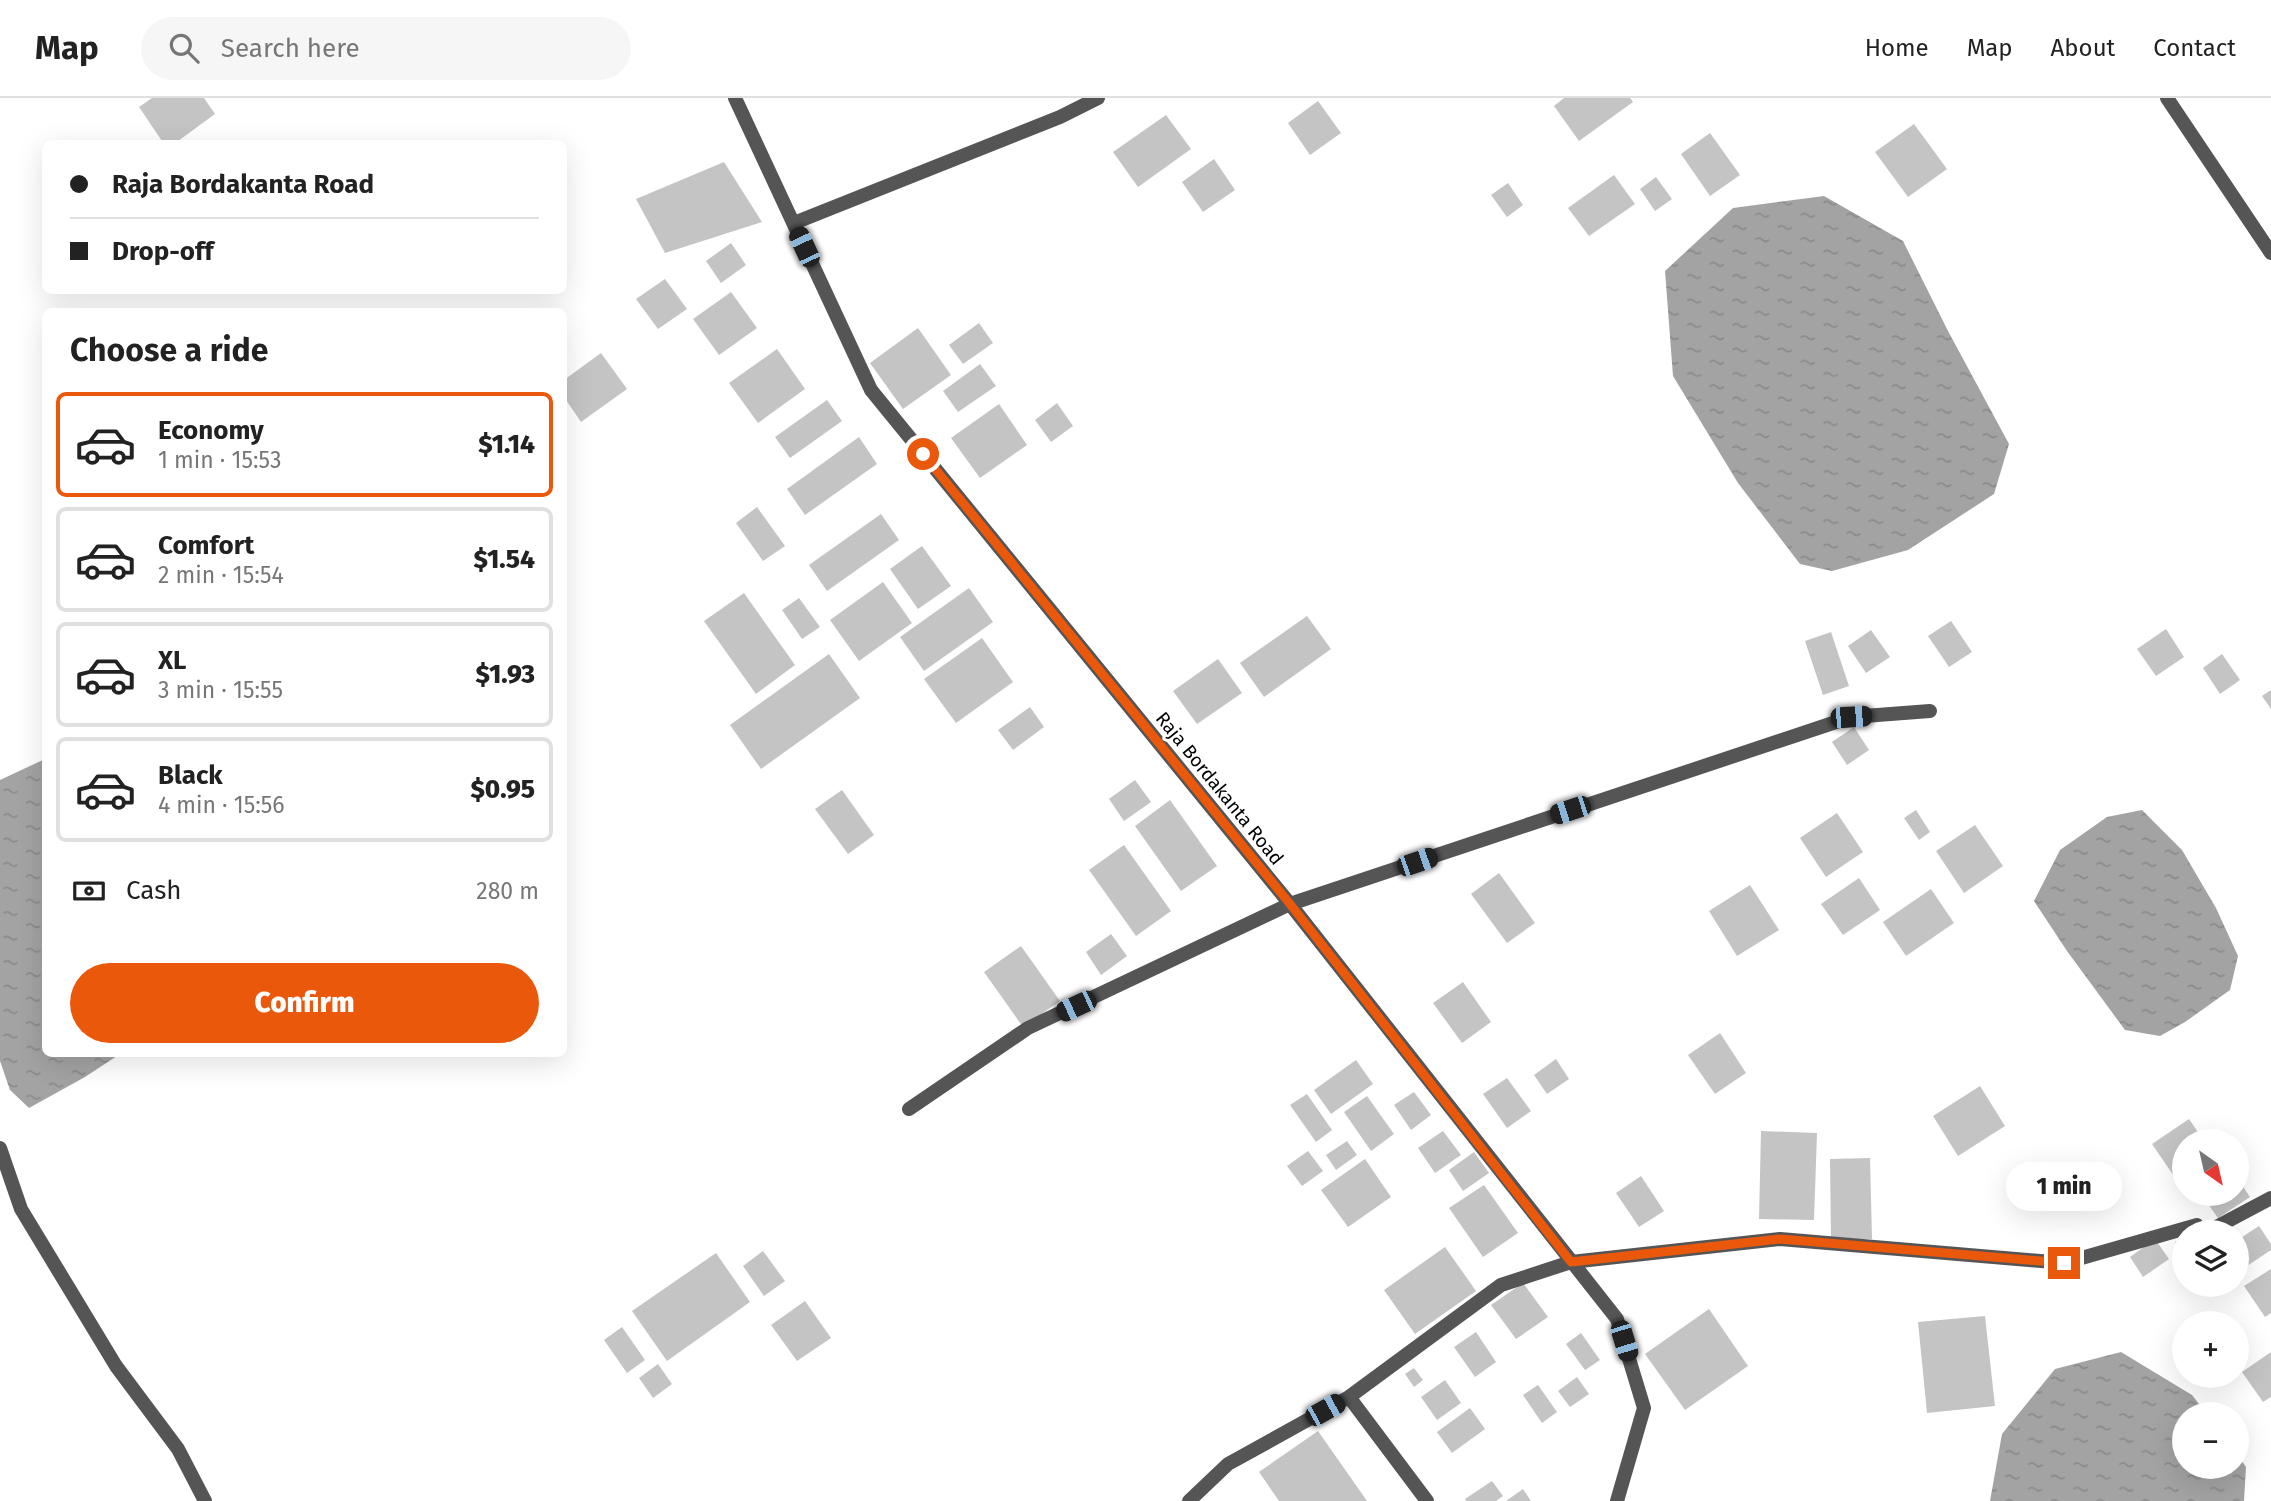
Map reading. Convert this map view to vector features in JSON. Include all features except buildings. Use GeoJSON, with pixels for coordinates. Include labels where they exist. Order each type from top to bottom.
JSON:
{"type":"FeatureCollection","features":[{"type":"Feature","properties":{"kind":"street","name":"Raja Bordakanta Road"},"geometry":{"type":"LineString","coordinates":[[735,98],[871,390],[1290,904],[1617,1319],[1644,1408],[1617,1501]]}},
{"type":"Feature","properties":{"kind":"street"},"geometry":{"type":"LineString","coordinates":[[793,223],[1060,117],[1098,98]]}},
{"type":"Feature","properties":{"kind":"street"},"geometry":{"type":"LineString","coordinates":[[2167,98],[2271,253]]}},
{"type":"Feature","properties":{"kind":"street"},"geometry":{"type":"LineString","coordinates":[[909,1109],[1028,1028],[1290,904],[1851,717],[1930,711]]}},
{"type":"Feature","properties":{"kind":"street"},"geometry":{"type":"LineString","coordinates":[[0,1148],[21,1209],[116,1366],[178,1449],[205,1501]]}},
{"type":"Feature","properties":{"kind":"street"},"geometry":{"type":"LineString","coordinates":[[2230,1220],[2271,1198]]}},
{"type":"Feature","properties":{"kind":"street"},"geometry":{"type":"LineString","coordinates":[[1189,1501],[1228,1464],[1349,1397],[1501,1285],[1571,1262],[1780,1239],[2064,1263],[2172,1232]]}},
{"type":"Feature","properties":{"kind":"street"},"geometry":{"type":"LineString","coordinates":[[1349,1397],[1427,1501]]}},
{"type":"Feature","properties":{"kind":"water"},"geometry":{"type":"Polygon","coordinates":[[[1824,196],[1903,241],[2009,444],[1994,494],[1908,550],[1832,571],[1800,564],[1738,483],[1673,376],[1665,271],[1733,208],[1824,196]]]}},
{"type":"Feature","properties":{"kind":"water"},"geometry":{"type":"Polygon","coordinates":[[[42,760],[42,1057],[115,1057],[29,1108],[10,1090],[0,1061],[0,780],[42,760]]]}},
{"type":"Feature","properties":{"kind":"water"},"geometry":{"type":"Polygon","coordinates":[[[2142,810],[2182,850],[2216,908],[2238,956],[2230,990],[2160,1036],[2125,1030],[2034,901],[2060,850],[2107,817],[2142,810]]]}},
{"type":"Feature","properties":{"kind":"water"},"geometry":{"type":"Polygon","coordinates":[[[2121,1352],[2172,1383],[2172,1388],[2180,1388],[2192,1395],[2198,1402],[2172,1402],[2172,1479],[2245,1479],[2244,1501],[1990,1501],[2002,1434],[2055,1369],[2121,1352]]]}},
{"type":"Feature","properties":{"kind":"route"},"geometry":{"type":"LineString","coordinates":[[923,454],[1290,904],[1571,1262],[1780,1239],[2064,1263]]}}]}
